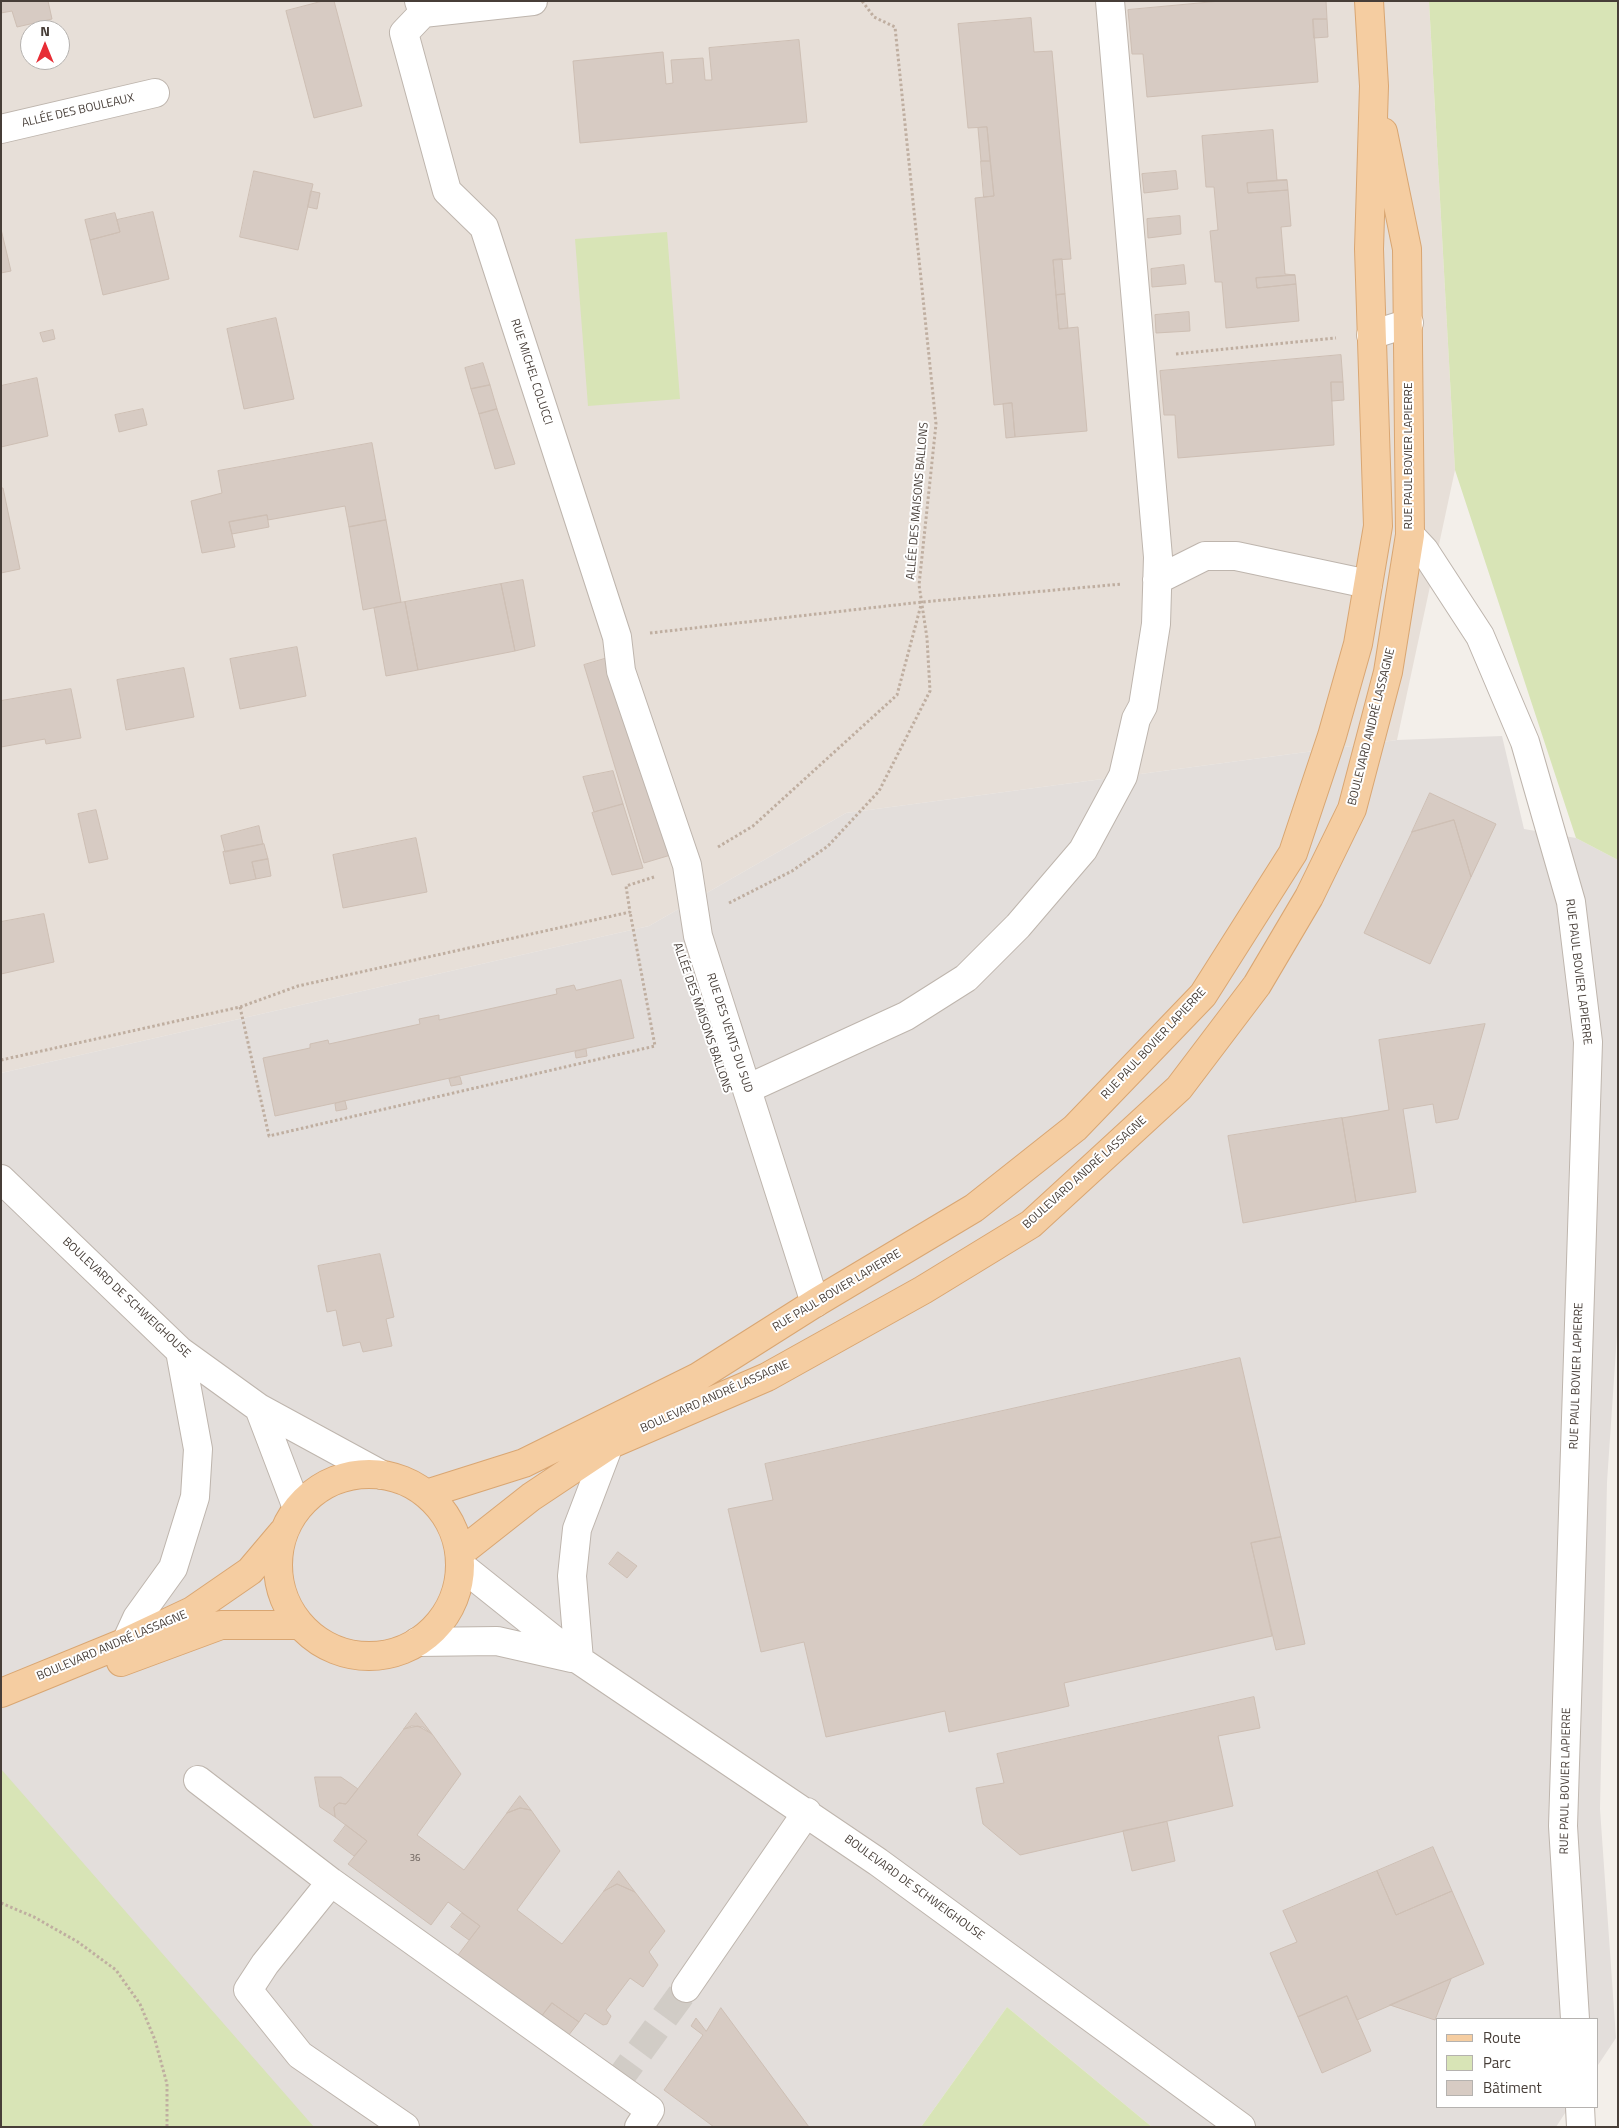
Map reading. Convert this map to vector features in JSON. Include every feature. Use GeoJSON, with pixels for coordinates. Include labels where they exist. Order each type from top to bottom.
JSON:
{"type":"FeatureCollection","features":[{"type":"Feature","properties":{"kind":"main road","name":"RUE PAUL BOVIER LAPIERRE"},"geometry":{"type":"LineString","coordinates":[[426,1494],[524,1463],[698,1377],[815,1303],[974,1208],[1075,1128],[1203,994],[1293,853],[1332,736],[1358,644],[1378,526],[1369,249],[1374,86],[1370,1]]}},
{"type":"Feature","properties":{"kind":"main road","name":"RUE PAUL BOVIER LAPIERRE"},"geometry":{"type":"LineString","coordinates":[[1374,86],[1407,249],[1410,535]]}},
{"type":"Feature","properties":{"kind":"main road","name":"BOULEVARD ANDRÉ LASSAGNE"},"geometry":{"type":"LineString","coordinates":[[460,1559],[531,1497],[610,1444],[768,1377],[923,1290],[1031,1224],[1179,1088],[1257,985],[1309,897],[1352,809],[1388,672],[1410,535]]}},
{"type":"Feature","properties":{"kind":"main road"},"geometry":{"type":"LineString","coordinates":[[382,1475],[405,1482],[426,1494],[446,1518],[453,1531],[460,1559],[457,1588],[449,1609],[435,1628],[417,1642],[394,1653],[368,1656],[342,1652],[319,1642],[300,1625],[286,1604],[278,1580],[278,1555],[284,1531],[297,1508],[321,1487],[351,1476],[382,1475]]}},
{"type":"Feature","properties":{"kind":"main road","name":"BOULEVARD ANDRÉ LASSAGNE"},"geometry":{"type":"LineString","coordinates":[[1,1693],[126,1642],[192,1611],[250,1571],[284,1531]]}},
{"type":"Feature","properties":{"kind":"main road","name":"BOULEVARD ANDRÉ LASSAGNE"},"geometry":{"type":"LineString","coordinates":[[1,1710],[221,1625],[300,1625]]}},
{"type":"Feature","properties":{"kind":"street"},"geometry":{"type":"LineString","coordinates":[[421,7],[532,1]]}},
{"type":"Feature","properties":{"kind":"street"},"geometry":{"type":"LineString","coordinates":[[747,1089],[906,1016],[966,978],[1018,926],[1083,850],[1124,776],[1136,720],[1143,706],[1156,624],[1158,557],[1110,1]]}},
{"type":"Feature","properties":{"kind":"street","name":"RUE MICHEL COLUCCI"},"geometry":{"type":"LineString","coordinates":[[421,7],[404,33],[447,192],[484,227],[618,637],[621,671],[652,760]]}},
{"type":"Feature","properties":{"kind":"street","name":"ALLÉE DES BOULEAUX"},"geometry":{"type":"LineString","coordinates":[[1,129],[155,93]]}},
{"type":"Feature","properties":{"kind":"street"},"geometry":{"type":"LineString","coordinates":[[1371,335],[1409,323]]}},
{"type":"Feature","properties":{"kind":"street","name":"RUE PAUL BOVIER LAPIERRE"},"geometry":{"type":"LineString","coordinates":[[1410,535],[1424,550],[1480,636],[1525,742],[1571,902],[1588,1042],[1564,1826],[1575,2018]]}},
{"type":"Feature","properties":{"kind":"street"},"geometry":{"type":"LineString","coordinates":[[1158,580],[1205,556],[1236,556],[1368,584]]}},
{"type":"Feature","properties":{"kind":"street","name":"RUE DES VENTS DU SUD"},"geometry":{"type":"LineString","coordinates":[[652,760],[687,865],[698,936],[815,1303]]}},
{"type":"Feature","properties":{"kind":"street","name":"BOULEVARD DE SCHWEIGHOUSE"},"geometry":{"type":"LineString","coordinates":[[1,1180],[180,1351],[259,1408],[382,1475]]}},
{"type":"Feature","properties":{"kind":"street"},"geometry":{"type":"LineString","coordinates":[[126,1642],[137,1618],[173,1568],[195,1497],[198,1448],[180,1351]]}},
{"type":"Feature","properties":{"kind":"street"},"geometry":{"type":"LineString","coordinates":[[259,1408],[297,1508]]}},
{"type":"Feature","properties":{"kind":"street"},"geometry":{"type":"LineString","coordinates":[[579,1660],[572,1576],[577,1529],[610,1444]]}},
{"type":"Feature","properties":{"kind":"street","name":"BOULEVARD DE SCHWEIGHOUSE"},"geometry":{"type":"LineString","coordinates":[[460,1559],[579,1660],[807,1812],[1241,2127]]}},
{"type":"Feature","properties":{"kind":"street","name":"BOULEVARD DE SCHWEIGHOUSE"},"geometry":{"type":"LineString","coordinates":[[417,1642],[497,1641],[579,1660]]}},
{"type":"Feature","properties":{"kind":"street"},"geometry":{"type":"LineString","coordinates":[[198,1780],[331,1882],[650,2110],[639,2127]]}},
{"type":"Feature","properties":{"kind":"street"},"geometry":{"type":"LineString","coordinates":[[686,1988],[807,1812]]}},
{"type":"Feature","properties":{"kind":"street"},"geometry":{"type":"LineString","coordinates":[[331,1882],[265,1964],[248,1990],[300,2055],[393,2124]]}},
{"type":"Feature","properties":{"kind":"street"},"geometry":{"type":"LineString","coordinates":[[1580,2108],[1581,2127]]}},
{"type":"Feature","properties":{"kind":"path","name":"ALLÉE DES MAISONS BALLONS"},"geometry":{"type":"LineString","coordinates":[[694,913],[719,908],[792,871],[828,846],[879,791],[930,691],[927,638],[919,585],[936,424],[895,27],[874,17],[862,1]]}},
{"type":"Feature","properties":{"kind":"path"},"geometry":{"type":"LineString","coordinates":[[1140,357],[1371,335]]}},
{"type":"Feature","properties":{"kind":"path"},"geometry":{"type":"LineString","coordinates":[[618,637],[922,602],[1158,580]]}},
{"type":"Feature","properties":{"kind":"path"},"geometry":{"type":"LineString","coordinates":[[240,1007],[268,1136],[655,1046],[626,886],[687,865],[753,826],[897,695],[922,602]]}},
{"type":"Feature","properties":{"kind":"path"},"geometry":{"type":"LineString","coordinates":[[1,1060],[240,1007],[298,986],[630,912]]}},
{"type":"Feature","properties":{"kind":"path"},"geometry":{"type":"LineString","coordinates":[[1,1902],[34,1917],[78,1942],[116,1970],[140,2004],[155,2040],[167,2084],[167,2127]]}},
{"type":"Feature","properties":{"kind":"shaded area"},"geometry":{"type":"Polygon","coordinates":[[[1,1],[1429,1],[1455,470],[1397,740],[846,813],[649,926],[1,1073],[1,1]]]}},
{"type":"Feature","properties":{"kind":"shaded area"},"geometry":{"type":"Polygon","coordinates":[[[1502,736],[1524,829],[1576,838],[1618,860],[1618,1320],[1607,1482],[1600,1809],[1616,2038],[1599,2064],[1599,2018],[1436,2018],[1436,2108],[1568,2108],[1556,2127],[1152,2127],[1007,2007],[921,2127],[1,2127],[1,1073],[649,926],[846,813],[1397,740],[1502,736]]]}},
{"type":"Feature","properties":{"kind":"green space"},"geometry":{"type":"Polygon","coordinates":[[[1429,1],[1618,1],[1618,860],[1576,838],[1455,470],[1429,1]]]}},
{"type":"Feature","properties":{"kind":"green space"},"geometry":{"type":"Polygon","coordinates":[[[667,232],[680,399],[588,406],[575,239],[667,232]]]}},
{"type":"Feature","properties":{"kind":"green space"},"geometry":{"type":"Polygon","coordinates":[[[1,1769],[314,2127],[1,2127],[1,1769]]]}},
{"type":"Feature","properties":{"kind":"green space"},"geometry":{"type":"Polygon","coordinates":[[[1007,2007],[1152,2127],[921,2127],[1007,2007]]]}},
{"type":"Feature","properties":{"kind":"building"},"geometry":{"type":"Polygon","coordinates":[[[1,1],[48,1],[52,19],[20,20],[20,26],[17,27],[12,11],[1,13],[1,1]]]}},
{"type":"Feature","properties":{"kind":"building"},"geometry":{"type":"Polygon","coordinates":[[[323,1],[334,1],[362,106],[314,118],[286,11],[323,1]]]}},
{"type":"Feature","properties":{"kind":"building"},"geometry":{"type":"Polygon","coordinates":[[[1221,1],[1326,1],[1327,19],[1313,19],[1318,82],[1147,97],[1143,54],[1132,54],[1128,10],[1221,1]]]}},
{"type":"Feature","properties":{"kind":"building"},"geometry":{"type":"Polygon","coordinates":[[[1031,18],[1034,52],[1052,51],[1071,259],[1053,260],[1059,329],[1078,327],[1087,431],[1015,437],[1012,403],[994,405],[975,198],[994,196],[987,127],[968,128],[958,24],[1031,18]]]}},
{"type":"Feature","properties":{"kind":"building"},"geometry":{"type":"Polygon","coordinates":[[[1313,19],[1327,19],[1328,37],[1314,38],[1313,19]]]}},
{"type":"Feature","properties":{"kind":"building"},"geometry":{"type":"Polygon","coordinates":[[[799,40],[807,122],[580,143],[573,61],[663,52],[666,84],[673,83],[671,60],[703,58],[705,80],[712,80],[709,48],[799,40]]]}},
{"type":"Feature","properties":{"kind":"building"},"geometry":{"type":"Polygon","coordinates":[[[987,127],[990,161],[981,161],[978,128],[987,127]]]}},
{"type":"Feature","properties":{"kind":"building"},"geometry":{"type":"Polygon","coordinates":[[[1273,130],[1277,180],[1287,180],[1247,183],[1248,193],[1288,190],[1291,226],[1281,227],[1285,274],[1295,275],[1256,278],[1257,288],[1296,284],[1299,321],[1226,328],[1222,282],[1215,282],[1210,231],[1218,230],[1214,187],[1206,187],[1202,136],[1273,130]]]}},
{"type":"Feature","properties":{"kind":"building"},"geometry":{"type":"Polygon","coordinates":[[[981,161],[990,161],[994,196],[984,197],[981,161]]]}},
{"type":"Feature","properties":{"kind":"building"},"geometry":{"type":"Polygon","coordinates":[[[254,171],[313,184],[298,250],[240,237],[254,171]]]}},
{"type":"Feature","properties":{"kind":"building"},"geometry":{"type":"Polygon","coordinates":[[[1176,171],[1178,189],[1144,193],[1142,174],[1176,171]]]}},
{"type":"Feature","properties":{"kind":"building"},"geometry":{"type":"Polygon","coordinates":[[[1287,180],[1288,190],[1248,193],[1247,183],[1287,180]]]}},
{"type":"Feature","properties":{"kind":"building"},"geometry":{"type":"Polygon","coordinates":[[[311,191],[320,193],[317,209],[308,207],[311,191]]]}},
{"type":"Feature","properties":{"kind":"building"},"geometry":{"type":"Polygon","coordinates":[[[153,212],[169,279],[103,295],[90,240],[120,232],[117,220],[153,212]]]}},
{"type":"Feature","properties":{"kind":"building"},"geometry":{"type":"Polygon","coordinates":[[[115,213],[120,232],[90,240],[85,220],[115,213]]]}},
{"type":"Feature","properties":{"kind":"building"},"geometry":{"type":"Polygon","coordinates":[[[1180,216],[1181,234],[1148,238],[1147,219],[1180,216]]]}},
{"type":"Feature","properties":{"kind":"building"},"geometry":{"type":"Polygon","coordinates":[[[1,229],[11,271],[1,273],[1,229]]]}},
{"type":"Feature","properties":{"kind":"building"},"geometry":{"type":"Polygon","coordinates":[[[1062,259],[1065,294],[1056,295],[1053,260],[1062,259]]]}},
{"type":"Feature","properties":{"kind":"building"},"geometry":{"type":"Polygon","coordinates":[[[1184,265],[1186,284],[1152,287],[1151,269],[1184,265]]]}},
{"type":"Feature","properties":{"kind":"building"},"geometry":{"type":"Polygon","coordinates":[[[1295,275],[1296,284],[1257,288],[1256,278],[1295,275]]]}},
{"type":"Feature","properties":{"kind":"building"},"geometry":{"type":"Polygon","coordinates":[[[1065,294],[1068,328],[1059,329],[1056,295],[1065,294]]]}},
{"type":"Feature","properties":{"kind":"building"},"geometry":{"type":"Polygon","coordinates":[[[1189,312],[1190,331],[1156,333],[1155,315],[1189,312]]]}},
{"type":"Feature","properties":{"kind":"building"},"geometry":{"type":"Polygon","coordinates":[[[276,318],[294,399],[244,409],[227,329],[276,318]]]}},
{"type":"Feature","properties":{"kind":"building"},"geometry":{"type":"Polygon","coordinates":[[[53,330],[55,339],[43,342],[40,333],[53,330]]]}},
{"type":"Feature","properties":{"kind":"building"},"geometry":{"type":"Polygon","coordinates":[[[1341,355],[1343,382],[1331,382],[1334,445],[1178,458],[1175,415],[1164,415],[1160,371],[1341,355]]]}},
{"type":"Feature","properties":{"kind":"building"},"geometry":{"type":"Polygon","coordinates":[[[483,363],[490,385],[471,389],[465,368],[483,363]]]}},
{"type":"Feature","properties":{"kind":"building"},"geometry":{"type":"Polygon","coordinates":[[[37,378],[48,436],[1,447],[1,386],[37,378]]]}},
{"type":"Feature","properties":{"kind":"building"},"geometry":{"type":"Polygon","coordinates":[[[1331,382],[1343,382],[1344,400],[1332,401],[1331,382]]]}},
{"type":"Feature","properties":{"kind":"building"},"geometry":{"type":"Polygon","coordinates":[[[490,385],[497,409],[479,414],[471,389],[490,385]]]}},
{"type":"Feature","properties":{"kind":"building"},"geometry":{"type":"Polygon","coordinates":[[[1012,403],[1015,437],[1006,438],[1003,404],[1012,403]]]}},
{"type":"Feature","properties":{"kind":"building"},"geometry":{"type":"Polygon","coordinates":[[[143,409],[147,425],[119,432],[115,415],[143,409]]]}},
{"type":"Feature","properties":{"kind":"building"},"geometry":{"type":"Polygon","coordinates":[[[497,409],[515,464],[495,469],[479,414],[497,409]]]}},
{"type":"Feature","properties":{"kind":"building"},"geometry":{"type":"Polygon","coordinates":[[[372,443],[386,520],[349,527],[345,506],[268,520],[267,515],[229,522],[235,547],[202,553],[191,501],[222,493],[218,471],[372,443]]]}},
{"type":"Feature","properties":{"kind":"building"},"geometry":{"type":"Polygon","coordinates":[[[1,488],[3,488],[20,569],[1,573],[1,488]]]}},
{"type":"Feature","properties":{"kind":"building"},"geometry":{"type":"Polygon","coordinates":[[[267,515],[269,527],[232,534],[229,522],[267,515]]]}},
{"type":"Feature","properties":{"kind":"building"},"geometry":{"type":"Polygon","coordinates":[[[386,520],[401,602],[363,610],[349,527],[386,520]]]}},
{"type":"Feature","properties":{"kind":"building"},"geometry":{"type":"Polygon","coordinates":[[[523,580],[535,646],[515,651],[501,584],[523,580]]]}},
{"type":"Feature","properties":{"kind":"building"},"geometry":{"type":"Polygon","coordinates":[[[501,584],[515,651],[418,670],[405,602],[501,584]]]}},
{"type":"Feature","properties":{"kind":"building"},"geometry":{"type":"Polygon","coordinates":[[[405,602],[418,670],[386,676],[374,608],[405,602]]]}},
{"type":"Feature","properties":{"kind":"building"},"geometry":{"type":"Polygon","coordinates":[[[297,647],[306,696],[240,709],[230,659],[297,647]]]}},
{"type":"Feature","properties":{"kind":"building"},"geometry":{"type":"Polygon","coordinates":[[[611,657],[674,854],[644,863],[584,665],[611,657]]]}},
{"type":"Feature","properties":{"kind":"building"},"geometry":{"type":"Polygon","coordinates":[[[184,668],[194,717],[126,730],[117,680],[184,668]]]}},
{"type":"Feature","properties":{"kind":"building"},"geometry":{"type":"Polygon","coordinates":[[[71,689],[81,738],[46,744],[45,739],[1,747],[1,701],[71,689]]]}},
{"type":"Feature","properties":{"kind":"building"},"geometry":{"type":"Polygon","coordinates":[[[613,771],[623,804],[594,812],[583,777],[613,771]]]}},
{"type":"Feature","properties":{"kind":"building"},"geometry":{"type":"Polygon","coordinates":[[[1430,793],[1496,824],[1471,877],[1454,820],[1412,832],[1430,793]]]}},
{"type":"Feature","properties":{"kind":"building"},"geometry":{"type":"Polygon","coordinates":[[[623,804],[643,868],[612,875],[592,813],[623,804]]]}},
{"type":"Feature","properties":{"kind":"building"},"geometry":{"type":"Polygon","coordinates":[[[96,810],[108,859],[89,863],[78,814],[96,810]]]}},
{"type":"Feature","properties":{"kind":"building"},"geometry":{"type":"Polygon","coordinates":[[[1454,820],[1471,877],[1430,964],[1364,933],[1412,832],[1454,820]]]}},
{"type":"Feature","properties":{"kind":"building"},"geometry":{"type":"Polygon","coordinates":[[[259,826],[263,844],[225,852],[221,836],[259,826]]]}},
{"type":"Feature","properties":{"kind":"building"},"geometry":{"type":"Polygon","coordinates":[[[416,838],[427,892],[343,908],[333,855],[416,838]]]}},
{"type":"Feature","properties":{"kind":"building"},"geometry":{"type":"Polygon","coordinates":[[[264,844],[268,859],[252,862],[256,879],[230,884],[223,852],[264,844]]]}},
{"type":"Feature","properties":{"kind":"building"},"geometry":{"type":"Polygon","coordinates":[[[268,859],[271,876],[256,879],[252,862],[268,859]]]}},
{"type":"Feature","properties":{"kind":"building"},"geometry":{"type":"Polygon","coordinates":[[[44,914],[54,962],[1,974],[1,922],[44,914]]]}},
{"type":"Feature","properties":{"kind":"building"},"geometry":{"type":"Polygon","coordinates":[[[621,980],[634,1038],[275,1116],[263,1058],[310,1048],[310,1044],[328,1040],[329,1044],[420,1024],[419,1019],[439,1015],[439,1020],[557,994],[556,989],[574,985],[576,990],[621,980]]]}},
{"type":"Feature","properties":{"kind":"building"},"geometry":{"type":"Polygon","coordinates":[[[1485,1024],[1458,1119],[1436,1123],[1433,1104],[1403,1109],[1416,1192],[1356,1202],[1342,1118],[1389,1110],[1379,1040],[1485,1024]]]}},
{"type":"Feature","properties":{"kind":"building"},"geometry":{"type":"Polygon","coordinates":[[[586,1049],[587,1056],[576,1058],[575,1052],[586,1049]]]}},
{"type":"Feature","properties":{"kind":"building"},"geometry":{"type":"Polygon","coordinates":[[[460,1077],[462,1084],[451,1086],[449,1079],[460,1077]]]}},
{"type":"Feature","properties":{"kind":"building"},"geometry":{"type":"Polygon","coordinates":[[[345,1101],[347,1109],[336,1111],[335,1104],[345,1101]]]}},
{"type":"Feature","properties":{"kind":"building"},"geometry":{"type":"Polygon","coordinates":[[[1342,1118],[1356,1202],[1243,1223],[1228,1136],[1342,1118]]]}},
{"type":"Feature","properties":{"kind":"building"},"geometry":{"type":"Polygon","coordinates":[[[380,1254],[394,1317],[386,1319],[392,1346],[363,1352],[360,1342],[343,1346],[336,1310],[327,1312],[318,1266],[380,1254]]]}},
{"type":"Feature","properties":{"kind":"building"},"geometry":{"type":"Polygon","coordinates":[[[1240,1358],[1281,1537],[1251,1543],[1272,1636],[1064,1683],[1069,1706],[1043,1712],[949,1732],[945,1711],[826,1737],[804,1642],[761,1652],[728,1509],[773,1500],[765,1464],[1240,1358]]]}},
{"type":"Feature","properties":{"kind":"building"},"geometry":{"type":"Polygon","coordinates":[[[1281,1537],[1305,1644],[1276,1650],[1251,1543],[1281,1537]]]}},
{"type":"Feature","properties":{"kind":"building"},"geometry":{"type":"Polygon","coordinates":[[[618,1552],[637,1566],[627,1578],[609,1564],[618,1552]]]}},
{"type":"Feature","properties":{"kind":"building"},"geometry":{"type":"Polygon","coordinates":[[[1254,1697],[1260,1728],[1218,1736],[1233,1806],[1020,1855],[983,1824],[976,1788],[1004,1783],[997,1754],[1254,1697]]]}},
{"type":"Feature","properties":{"kind":"building"},"geometry":{"type":"Polygon","coordinates":[[[416,1713],[432,1734],[418,1726],[404,1729],[416,1713]]]}},
{"type":"Feature","properties":{"kind":"building"},"geometry":{"type":"Polygon","coordinates":[[[412,1726],[423,1727],[432,1734],[461,1774],[417,1835],[464,1870],[507,1813],[520,1808],[531,1810],[560,1851],[517,1910],[562,1944],[604,1891],[617,1884],[635,1892],[665,1931],[649,1952],[658,1965],[643,1987],[630,1978],[606,2010],[611,2016],[607,2024],[603,2025],[585,2013],[579,2022],[552,2003],[537,2022],[455,1959],[480,1926],[448,1902],[431,1925],[348,1864],[367,1841],[335,1817],[334,1807],[339,1803],[346,1804],[404,1729],[412,1726]]]}},
{"type":"Feature","properties":{"kind":"building"},"geometry":{"type":"Polygon","coordinates":[[[315,1777],[341,1777],[358,1789],[346,1804],[339,1803],[334,1807],[335,1817],[320,1807],[315,1777]]]}},
{"type":"Feature","properties":{"kind":"building"},"geometry":{"type":"Polygon","coordinates":[[[520,1796],[531,1810],[520,1808],[507,1813],[520,1796]]]}},
{"type":"Feature","properties":{"kind":"building"},"geometry":{"type":"Polygon","coordinates":[[[1167,1822],[1175,1861],[1132,1871],[1123,1831],[1167,1822]]]}},
{"type":"Feature","properties":{"kind":"building"},"geometry":{"type":"Polygon","coordinates":[[[346,1825],[367,1841],[354,1856],[334,1841],[346,1825]]]}},
{"type":"Feature","properties":{"kind":"building"},"geometry":{"type":"Polygon","coordinates":[[[1433,1847],[1452,1891],[1396,1915],[1377,1871],[1433,1847]]]}},
{"type":"Feature","properties":{"kind":"building"},"geometry":{"type":"Polygon","coordinates":[[[619,1871],[635,1892],[617,1884],[604,1891],[619,1871]]]}},
{"type":"Feature","properties":{"kind":"building"},"geometry":{"type":"Polygon","coordinates":[[[1377,1871],[1396,1915],[1452,1891],[1484,1964],[1357,2020],[1347,1996],[1298,2017],[1270,1953],[1297,1942],[1283,1911],[1377,1871]]]}},
{"type":"Feature","properties":{"kind":"building"},"geometry":{"type":"Polygon","coordinates":[[[462,1913],[480,1926],[469,1940],[451,1927],[462,1913]]]}},
{"type":"Feature","properties":{"kind":"building"},"geometry":{"type":"Polygon","coordinates":[[[1451,1979],[1435,2020],[1390,2005],[1451,1979]]]}},
{"type":"Feature","properties":{"kind":"building"},"geometry":{"type":"Polygon","coordinates":[[[673,1987],[683,1999],[675,2011],[661,2002],[673,1987]]]}},
{"type":"Feature","properties":{"kind":"building"},"geometry":{"type":"Polygon","coordinates":[[[1347,1996],[1371,2051],[1322,2073],[1298,2017],[1347,1996]]]}},
{"type":"Feature","properties":{"kind":"building"},"geometry":{"type":"Polygon","coordinates":[[[552,2003],[579,2022],[568,2036],[542,2016],[552,2003]]]}},
{"type":"Feature","properties":{"kind":"building"},"geometry":{"type":"Polygon","coordinates":[[[721,2008],[809,2127],[714,2127],[664,2090],[703,2035],[691,2026],[696,2018],[706,2031],[721,2008]]]}},
{"type":"Feature","properties":{"kind":"tunnel"},"geometry":{"type":"LineString","coordinates":[[615,2085],[686,1988]]}}]}
